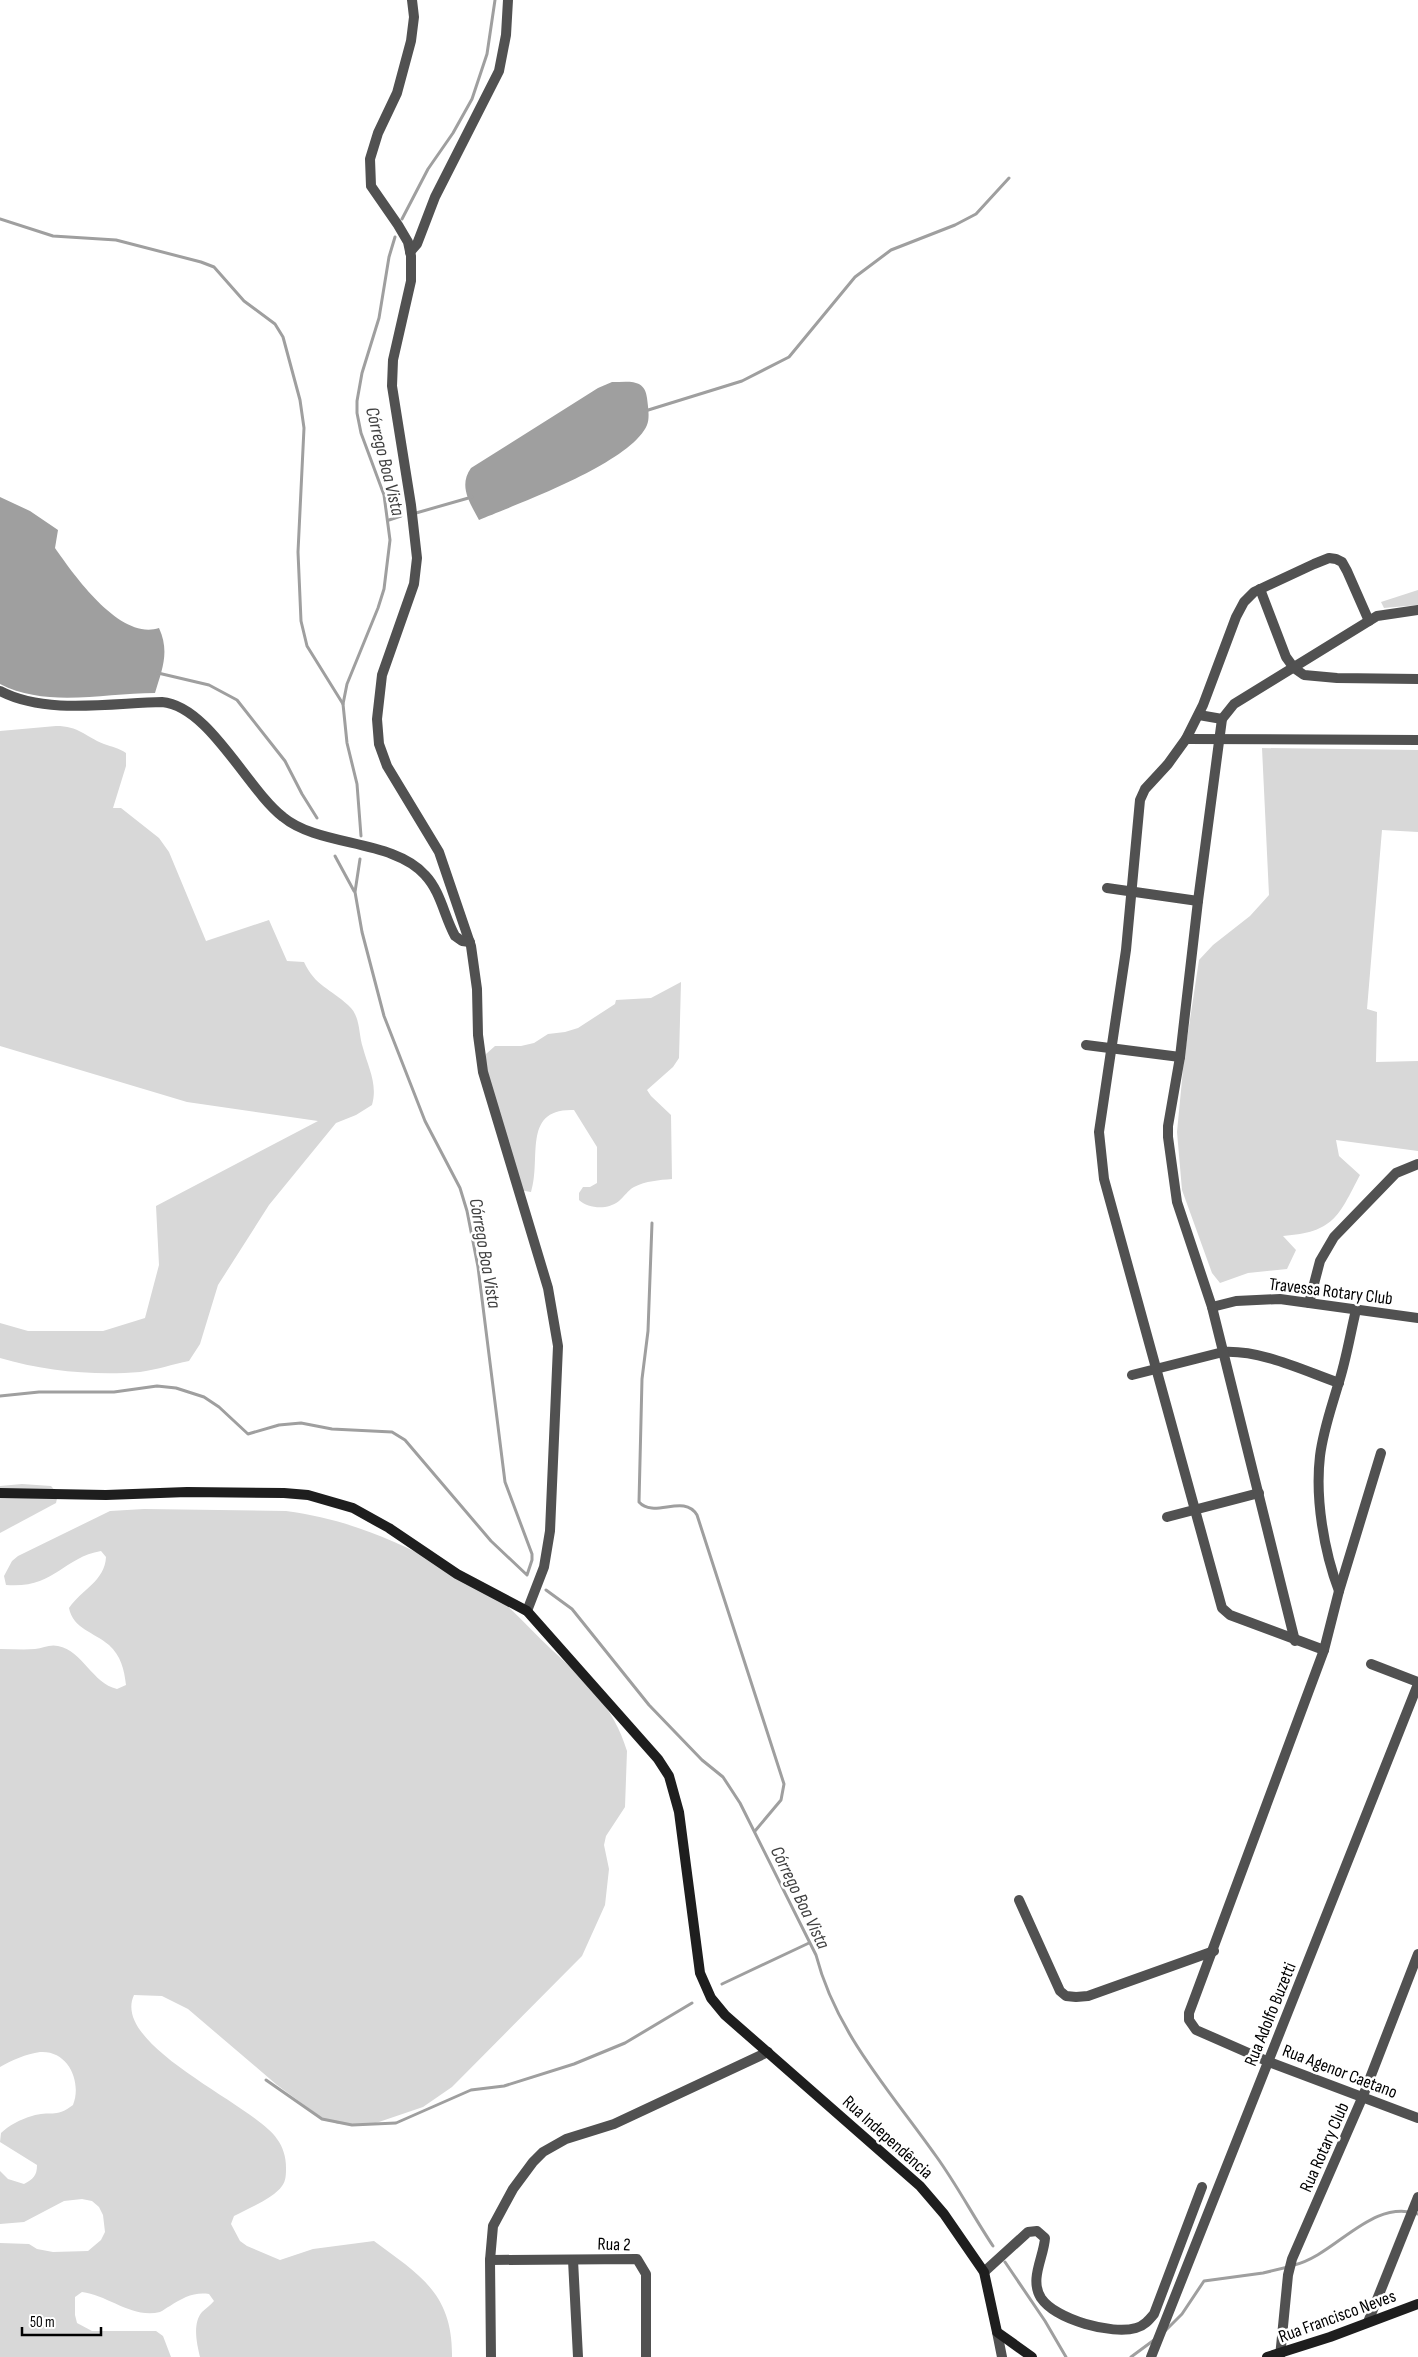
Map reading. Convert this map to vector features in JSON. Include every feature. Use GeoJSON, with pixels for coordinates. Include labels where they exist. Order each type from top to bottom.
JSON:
{"type":"FeatureCollection","features":[{"type":"Feature","properties":{"kind":"street"},"geometry":{"type":"LineString","coordinates":[[0,1492],[106,1495],[187,1492],[308,1495],[353,1508],[390,1528],[458,1574],[527,1611],[544,1568],[550,1531],[558,1346],[548,1288],[483,1072],[478,1036],[477,989],[470,942],[439,852],[387,766],[379,744],[377,719],[382,675],[414,584],[417,558],[411,505],[392,386],[393,360],[411,281],[410,252],[408,242],[398,225],[371,186],[370,159],[378,133],[397,93],[414,17],[412,0]]}},
{"type":"Feature","properties":{"kind":"street"},"geometry":{"type":"LineString","coordinates":[[410,252],[417,244],[435,197],[499,71],[506,34],[508,0]]}},
{"type":"Feature","properties":{"kind":"street"},"geometry":{"type":"LineString","coordinates":[[1324,1650],[1295,1641],[1230,1615],[1222,1608],[1104,1178],[1099,1132],[1133,890],[1140,800],[1145,789],[1168,764],[1186,739],[1198,715],[1236,617],[1244,602],[1260,588],[1329,558],[1336,559],[1342,562],[1347,571],[1369,621]]}},
{"type":"Feature","properties":{"kind":"street"},"geometry":{"type":"LineString","coordinates":[[1260,588],[1286,656],[1294,668],[1304,675],[1312,677],[1418,679]]}},
{"type":"Feature","properties":{"kind":"street"},"geometry":{"type":"LineString","coordinates":[[1295,1641],[1212,1307],[1178,1202],[1171,1168],[1168,1126],[1180,1057],[1222,719],[1234,704],[1369,621],[1387,613],[1418,610]]}},
{"type":"Feature","properties":{"kind":"street"},"geometry":{"type":"LineString","coordinates":[[0,692],[26,701],[44,704],[162,702],[180,707],[199,720],[282,817],[309,830],[390,854],[411,864],[424,873],[434,885],[455,936],[462,941],[470,942]]}},
{"type":"Feature","properties":{"kind":"street"},"geometry":{"type":"LineString","coordinates":[[1198,715],[1222,719]]}},
{"type":"Feature","properties":{"kind":"street"},"geometry":{"type":"LineString","coordinates":[[1186,739],[1418,740]]}},
{"type":"Feature","properties":{"kind":"street"},"geometry":{"type":"LineString","coordinates":[[1107,888],[1133,890],[1198,901]]}},
{"type":"Feature","properties":{"kind":"street"},"geometry":{"type":"LineString","coordinates":[[1086,1045],[1180,1057]]}},
{"type":"Feature","properties":{"kind":"street"},"geometry":{"type":"LineString","coordinates":[[1310,1303],[1320,1261],[1334,1237],[1396,1172],[1418,1164]]}},
{"type":"Feature","properties":{"kind":"street","name":"Travessa Rotary Club"},"geometry":{"type":"LineString","coordinates":[[1212,1307],[1258,1299],[1280,1299],[1418,1318]]}},
{"type":"Feature","properties":{"kind":"street"},"geometry":{"type":"LineString","coordinates":[[1339,1591],[1331,1569],[1322,1521],[1319,1475],[1320,1457],[1324,1431],[1339,1383],[1356,1310]]}},
{"type":"Feature","properties":{"kind":"street"},"geometry":{"type":"LineString","coordinates":[[1132,1375],[1223,1352],[1252,1353],[1339,1383]]}},
{"type":"Feature","properties":{"kind":"street"},"geometry":{"type":"LineString","coordinates":[[1019,1900],[1060,1992],[1066,1996],[1088,1996],[1214,1951],[1324,1650],[1339,1591],[1381,1453]]}},
{"type":"Feature","properties":{"kind":"street"},"geometry":{"type":"LineString","coordinates":[[1167,1517],[1259,1493]]}},
{"type":"Feature","properties":{"kind":"street","name":"Rua Independência"},"geometry":{"type":"LineString","coordinates":[[527,1611],[658,1759],[669,1776],[681,1824],[700,1973],[711,1998],[725,2015],[920,2186],[944,2214],[984,2272],[997,2332]]}},
{"type":"Feature","properties":{"kind":"street"},"geometry":{"type":"LineString","coordinates":[[1372,1664],[1418,1683]]}},
{"type":"Feature","properties":{"kind":"street","name":"Rua Adolfo Buzetti"},"geometry":{"type":"LineString","coordinates":[[1152,2357],[1418,1683]]}},
{"type":"Feature","properties":{"kind":"street","name":"Rua Agenor Caetano"},"geometry":{"type":"LineString","coordinates":[[1214,1951],[1190,2013],[1189,2020],[1196,2030],[1269,2062],[1364,2096],[1418,2118]]}},
{"type":"Feature","properties":{"kind":"street","name":"Rua Rotary Club"},"geometry":{"type":"LineString","coordinates":[[1281,2355],[1288,2272],[1292,2258],[1364,2096],[1418,1954]]}},
{"type":"Feature","properties":{"kind":"street"},"geometry":{"type":"LineString","coordinates":[[491,2357],[490,2260],[493,2226],[522,2174],[543,2152],[566,2139],[614,2124],[768,2052]]}},
{"type":"Feature","properties":{"kind":"street"},"geometry":{"type":"LineString","coordinates":[[984,2272],[1028,2232],[1037,2231],[1045,2238],[1037,2273],[1041,2298],[1058,2314],[1095,2326],[1123,2330],[1137,2328],[1147,2322],[1154,2314],[1202,2187]]}},
{"type":"Feature","properties":{"kind":"street"},"geometry":{"type":"LineString","coordinates":[[1368,2322],[1417,2200]]}},
{"type":"Feature","properties":{"kind":"street","name":"Rua 2"},"geometry":{"type":"LineString","coordinates":[[490,2260],[637,2259],[646,2274],[646,2357]]}},
{"type":"Feature","properties":{"kind":"street"},"geometry":{"type":"LineString","coordinates":[[573,2260],[578,2357]]}},
{"type":"Feature","properties":{"kind":"street","name":"Rua Francisco Neves"},"geometry":{"type":"LineString","coordinates":[[1267,2357],[1281,2355],[1418,2304]]}},
{"type":"Feature","properties":{"kind":"street"},"geometry":{"type":"LineString","coordinates":[[997,2332],[1002,2357]]}},
{"type":"Feature","properties":{"kind":"street"},"geometry":{"type":"LineString","coordinates":[[997,2332],[1032,2357]]}},
{"type":"Feature","properties":{"kind":"shaded area"},"geometry":{"type":"Polygon","coordinates":[[[612,382],[635,382],[643,387],[646,392],[648,422],[637,439],[619,454],[597,468],[545,493],[479,520],[469,501],[465,488],[467,475],[471,468],[598,388],[612,382]]]}},
{"type":"Feature","properties":{"kind":"shaded area"},"geometry":{"type":"Polygon","coordinates":[[[0,497],[30,511],[58,530],[55,548],[86,589],[114,616],[129,625],[144,629],[159,628],[164,645],[164,661],[155,693],[76,698],[37,696],[0,684],[0,497]]]}},
{"type":"Feature","properties":{"kind":"shaded area"},"geometry":{"type":"Polygon","coordinates":[[[1418,590],[1418,605],[1384,608],[1381,602],[1418,590]]]}},
{"type":"Feature","properties":{"kind":"shaded area"},"geometry":{"type":"Polygon","coordinates":[[[64,726],[76,730],[126,753],[126,766],[113,808],[121,808],[159,838],[169,852],[206,941],[269,920],[287,961],[304,962],[318,982],[352,1009],[357,1019],[374,1090],[372,1105],[356,1115],[336,1123],[269,1205],[218,1285],[200,1344],[189,1361],[140,1372],[88,1373],[34,1366],[0,1358],[0,1323],[28,1331],[103,1331],[145,1318],[159,1265],[156,1206],[318,1121],[187,1102],[0,1046],[0,731],[64,726]]]}},
{"type":"Feature","properties":{"kind":"shaded area"},"geometry":{"type":"Polygon","coordinates":[[[1262,748],[1418,750],[1418,832],[1382,830],[1367,1009],[1377,1012],[1376,1062],[1418,1061],[1418,1151],[1336,1140],[1339,1156],[1360,1175],[1339,1212],[1324,1226],[1313,1231],[1283,1236],[1296,1250],[1287,1269],[1248,1273],[1220,1283],[1212,1273],[1182,1190],[1177,1132],[1184,1059],[1199,960],[1213,945],[1250,916],[1269,895],[1262,748]]]}},
{"type":"Feature","properties":{"kind":"shaded area"},"geometry":{"type":"Polygon","coordinates":[[[681,982],[679,1058],[673,1067],[647,1090],[671,1115],[672,1179],[653,1181],[634,1187],[619,1201],[610,1206],[593,1207],[583,1203],[579,1200],[579,1193],[583,1187],[590,1187],[597,1183],[597,1147],[574,1110],[557,1112],[546,1117],[540,1126],[537,1138],[534,1179],[531,1192],[519,1190],[483,1066],[486,1054],[495,1046],[521,1046],[534,1043],[548,1034],[578,1028],[615,1004],[616,1000],[651,998],[681,982]]]}},
{"type":"Feature","properties":{"kind":"shaded area"},"geometry":{"type":"Polygon","coordinates":[[[22,1484],[51,1486],[58,1494],[56,1503],[0,1533],[0,1486],[22,1484]]]}},
{"type":"Feature","properties":{"kind":"shaded area"},"geometry":{"type":"Polygon","coordinates":[[[144,1509],[286,1511],[328,1519],[348,1524],[385,1538],[469,1576],[501,1600],[587,1684],[615,1721],[627,1751],[625,1807],[606,1836],[604,1845],[609,1869],[605,1905],[582,1956],[452,2087],[423,2107],[373,2124],[338,2124],[322,2118],[277,2085],[188,2009],[162,1996],[134,1995],[132,2014],[143,2034],[163,2054],[188,2073],[264,2125],[277,2139],[282,2149],[286,2170],[282,2186],[267,2199],[234,2216],[231,2224],[240,2241],[247,2246],[280,2260],[313,2249],[374,2241],[406,2265],[431,2288],[447,2317],[451,2335],[452,2357],[200,2357],[196,2328],[202,2312],[214,2301],[209,2294],[188,2296],[161,2311],[150,2313],[130,2310],[101,2297],[82,2292],[75,2297],[77,2323],[92,2331],[156,2331],[163,2336],[171,2357],[0,2357],[0,2243],[29,2244],[37,2249],[53,2252],[88,2251],[101,2240],[105,2232],[103,2215],[99,2207],[92,2201],[82,2199],[64,2201],[24,2222],[0,2224],[0,2171],[8,2179],[24,2184],[34,2177],[37,2165],[0,2142],[1,2133],[11,2125],[28,2117],[38,2114],[62,2112],[67,2109],[73,2105],[76,2087],[71,2070],[66,2062],[59,2056],[50,2053],[30,2054],[0,2067],[0,1649],[38,1649],[58,1646],[74,1654],[108,1686],[117,1689],[126,1685],[119,1658],[109,1645],[79,1626],[71,1615],[69,1608],[101,1573],[106,1557],[101,1551],[76,1560],[47,1578],[36,1582],[22,1585],[6,1585],[4,1576],[12,1561],[18,1556],[110,1511],[144,1509]]]}},
{"type":"Feature","properties":{"kind":"waterway","name":"Córrego Boa Vista"},"geometry":{"type":"LineString","coordinates":[[402,219],[428,169],[453,133],[472,99],[487,54],[495,0]]}},
{"type":"Feature","properties":{"kind":"waterway"},"geometry":{"type":"LineString","coordinates":[[645,411],[742,381],[789,357],[855,277],[891,250],[955,225],[976,214],[1009,178]]}},
{"type":"Feature","properties":{"kind":"waterway"},"geometry":{"type":"LineString","coordinates":[[0,219],[53,236],[116,240],[201,262],[214,267],[244,301],[275,324],[283,337],[300,400],[304,428],[298,552],[301,621],[307,646],[343,704]]}},
{"type":"Feature","properties":{"kind":"waterway","name":"Córrego Boa Vista"},"geometry":{"type":"LineString","coordinates":[[361,836],[357,784],[347,743],[343,704],[347,684],[384,589],[390,540],[384,495],[361,433],[357,401],[362,373],[379,318],[389,257],[395,237]]}},
{"type":"Feature","properties":{"kind":"waterway"},"geometry":{"type":"LineString","coordinates":[[416,513],[472,497]]}},
{"type":"Feature","properties":{"kind":"waterway"},"geometry":{"type":"LineString","coordinates":[[389,520],[401,516]]}},
{"type":"Feature","properties":{"kind":"waterway"},"geometry":{"type":"LineString","coordinates":[[158,673],[209,685],[237,700],[285,761],[317,818]]}},
{"type":"Feature","properties":{"kind":"waterway"},"geometry":{"type":"LineString","coordinates":[[335,856],[354,891]]}},
{"type":"Feature","properties":{"kind":"waterway","name":"Córrego Boa Vista"},"geometry":{"type":"LineString","coordinates":[[0,1396],[39,1392],[114,1392],[157,1386],[176,1388],[204,1397],[219,1407],[248,1434],[279,1425],[301,1423],[332,1429],[392,1432],[405,1440],[491,1541],[527,1575],[532,1554],[505,1482],[478,1267],[467,1211],[460,1188],[425,1121],[384,1016],[362,932],[355,892],[360,859]]}},
{"type":"Feature","properties":{"kind":"waterway"},"geometry":{"type":"LineString","coordinates":[[652,1223],[648,1331],[642,1379],[639,1502],[645,1507],[653,1508],[685,1506],[697,1515],[784,1784],[781,1800],[755,1831]]}},
{"type":"Feature","properties":{"kind":"waterway","name":"Córrego Boa Vista"},"geometry":{"type":"LineString","coordinates":[[546,1590],[572,1609],[649,1705],[702,1760],[723,1777],[740,1803],[816,1955],[825,1983],[851,2036],[944,2167],[993,2246]]}},
{"type":"Feature","properties":{"kind":"waterway"},"geometry":{"type":"LineString","coordinates":[[722,1984],[809,1943]]}},
{"type":"Feature","properties":{"kind":"waterway"},"geometry":{"type":"LineString","coordinates":[[266,2080],[322,2119],[352,2125],[396,2123],[471,2090],[504,2086],[574,2064],[625,2043],[692,2003]]}},
{"type":"Feature","properties":{"kind":"waterway"},"geometry":{"type":"LineString","coordinates":[[1294,2265],[1324,2251],[1369,2220],[1401,2211],[1418,2214]]}},
{"type":"Feature","properties":{"kind":"waterway","name":"Córrego Boa Vista"},"geometry":{"type":"LineString","coordinates":[[1005,2262],[1045,2321],[1066,2357]]}},
{"type":"Feature","properties":{"kind":"waterway"},"geometry":{"type":"LineString","coordinates":[[1165,2331],[1182,2314],[1204,2281],[1263,2273],[1288,2267]]}},
{"type":"Feature","properties":{"kind":"waterway"},"geometry":{"type":"LineString","coordinates":[[1131,2357],[1154,2340]]}}]}
